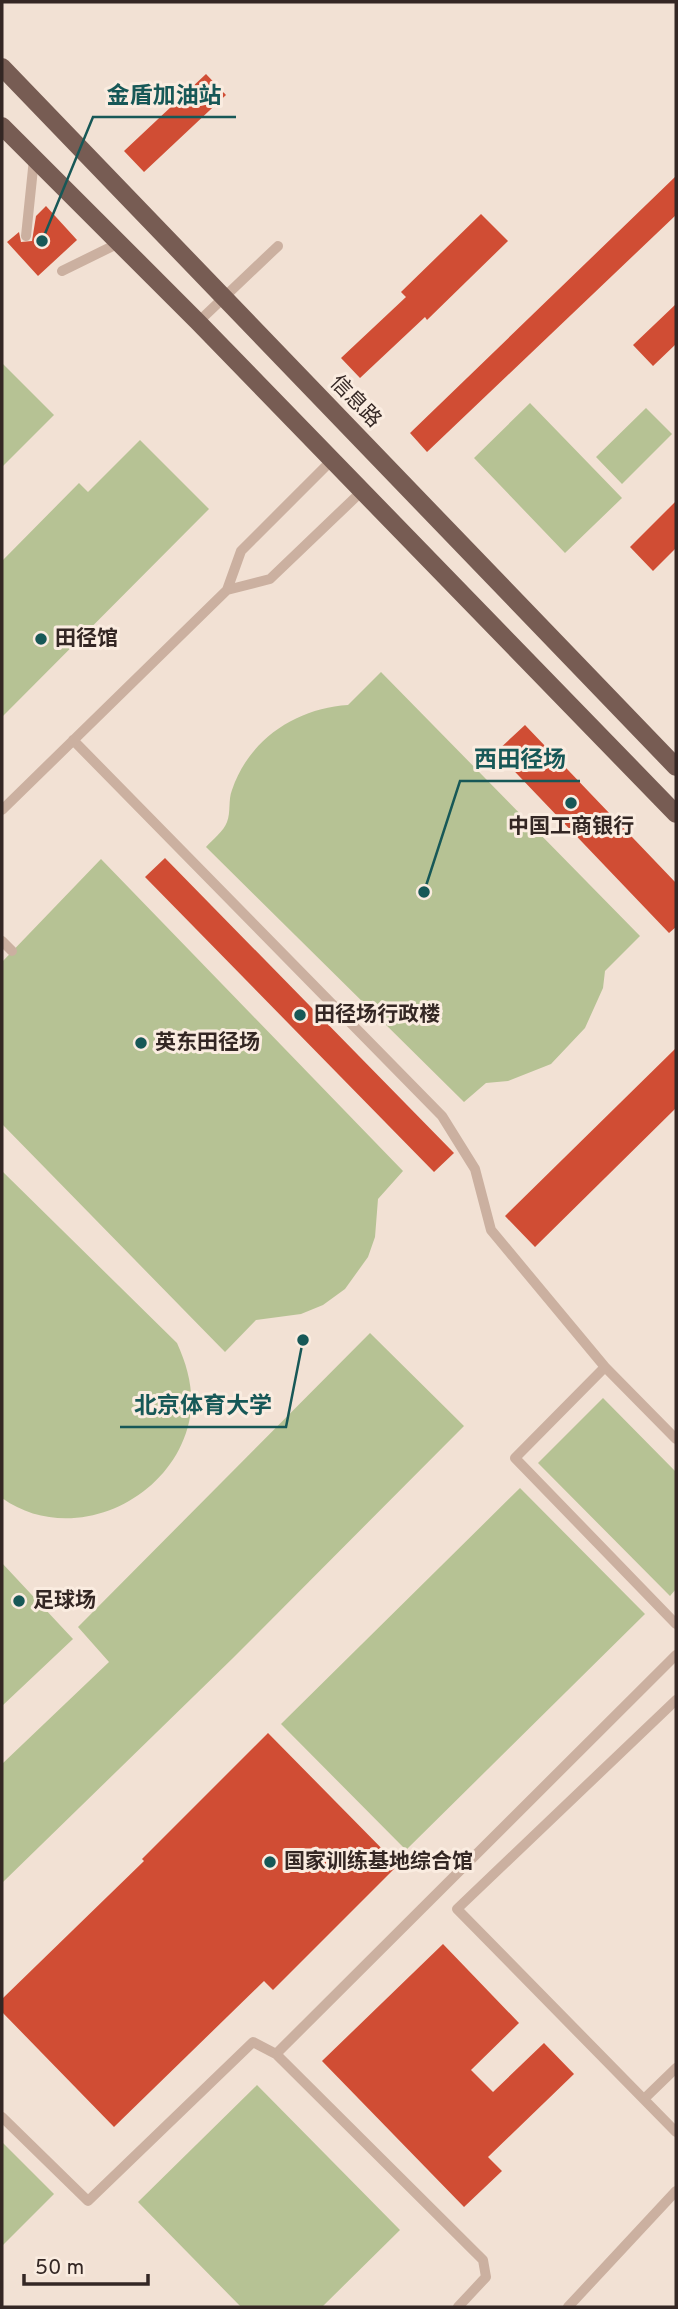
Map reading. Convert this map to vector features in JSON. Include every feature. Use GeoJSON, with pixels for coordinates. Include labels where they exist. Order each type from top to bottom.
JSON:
{"type":"FeatureCollection","features":[{"type":"Feature","properties":{"kind":"main road","name":"信息路"},"geometry":{"type":"LineString","coordinates":[[2,67],[676,767]]}},
{"type":"Feature","properties":{"kind":"main road"},"geometry":{"type":"LineString","coordinates":[[2,126],[198,322],[676,814]]}},
{"type":"Feature","properties":{"kind":"lane"},"geometry":{"type":"LineString","coordinates":[[26,236],[34,158]]}},
{"type":"Feature","properties":{"kind":"lane"},"geometry":{"type":"LineString","coordinates":[[62,271],[119,243]]}},
{"type":"Feature","properties":{"kind":"lane"},"geometry":{"type":"LineString","coordinates":[[198,322],[278,246]]}},
{"type":"Feature","properties":{"kind":"lane"},"geometry":{"type":"LineString","coordinates":[[2,810],[227,590],[241,551],[332,460]]}},
{"type":"Feature","properties":{"kind":"lane"},"geometry":{"type":"LineString","coordinates":[[227,590],[270,579],[362,491]]}},
{"type":"Feature","properties":{"kind":"lane"},"geometry":{"type":"LineString","coordinates":[[73,740],[442,1116],[475,1169],[491,1230],[605,1367],[676,1439]]}},
{"type":"Feature","properties":{"kind":"lane"},"geometry":{"type":"LineString","coordinates":[[2,941],[12,951]]}},
{"type":"Feature","properties":{"kind":"lane"},"geometry":{"type":"LineString","coordinates":[[605,1367],[515,1458],[676,1624]]}},
{"type":"Feature","properties":{"kind":"lane"},"geometry":{"type":"LineString","coordinates":[[276,2054],[676,1655]]}},
{"type":"Feature","properties":{"kind":"lane"},"geometry":{"type":"LineString","coordinates":[[676,1700],[457,1909],[676,2132]]}},
{"type":"Feature","properties":{"kind":"lane"},"geometry":{"type":"LineString","coordinates":[[2,2117],[89,2201],[253,2042],[276,2054],[483,2260],[486,2277],[457,2307]]}},
{"type":"Feature","properties":{"kind":"lane"},"geometry":{"type":"LineString","coordinates":[[644,2099],[676,2068]]}},
{"type":"Feature","properties":{"kind":"lane"},"geometry":{"type":"LineString","coordinates":[[568,2307],[676,2191]]}},
{"type":"Feature","properties":{"kind":"green space"},"geometry":{"type":"Polygon","coordinates":[[[2,363],[54,415],[2,467],[2,363]]]}},
{"type":"Feature","properties":{"kind":"green space"},"geometry":{"type":"Polygon","coordinates":[[[530,403],[622,498],[565,553],[474,458],[530,403]]]}},
{"type":"Feature","properties":{"kind":"green space"},"geometry":{"type":"Polygon","coordinates":[[[646,408],[672,434],[622,484],[596,457],[646,408]]]}},
{"type":"Feature","properties":{"kind":"green space","name":"田径馆"},"geometry":{"type":"Polygon","coordinates":[[[140,440],[209,509],[2,717],[2,561],[79,483],[88,492],[140,440]]]}},
{"type":"Feature","properties":{"kind":"green space"},"geometry":{"type":"Polygon","coordinates":[[[381,672],[640,936],[605,971],[603,988],[585,1028],[551,1064],[508,1081],[486,1083],[464,1102],[206,847],[225,825],[231,794],[240,772],[263,741],[293,720],[311,712],[348,705],[381,672]]]}},
{"type":"Feature","properties":{"kind":"green space","name":"英东田径场"},"geometry":{"type":"Polygon","coordinates":[[[101,859],[403,1171],[378,1199],[375,1237],[368,1257],[345,1289],[323,1305],[301,1314],[256,1320],[225,1352],[2,1124],[2,962],[101,859]]]}},
{"type":"Feature","properties":{"kind":"green space"},"geometry":{"type":"Polygon","coordinates":[[[2,1171],[177,1343],[184,1360],[191,1393],[191,1411],[183,1442],[167,1468],[145,1490],[119,1506],[90,1516],[60,1518],[30,1512],[2,1498],[2,1171]]]}},
{"type":"Feature","properties":{"kind":"green space"},"geometry":{"type":"Polygon","coordinates":[[[370,1333],[464,1426],[233,1658],[2,1883],[2,1764],[109,1662],[78,1627],[370,1333]]]}},
{"type":"Feature","properties":{"kind":"green space"},"geometry":{"type":"Polygon","coordinates":[[[603,1398],[676,1472],[676,1589],[670,1596],[538,1463],[603,1398]]]}},
{"type":"Feature","properties":{"kind":"green space"},"geometry":{"type":"Polygon","coordinates":[[[520,1488],[645,1614],[406,1850],[281,1724],[520,1488]]]}},
{"type":"Feature","properties":{"kind":"green space","name":"足球场"},"geometry":{"type":"Polygon","coordinates":[[[2,1563],[73,1639],[2,1706],[2,1563]]]}},
{"type":"Feature","properties":{"kind":"green space"},"geometry":{"type":"Polygon","coordinates":[[[257,2085],[400,2230],[322,2307],[241,2307],[138,2202],[257,2085]]]}},
{"type":"Feature","properties":{"kind":"green space"},"geometry":{"type":"Polygon","coordinates":[[[2,2142],[54,2194],[2,2246],[2,2142]]]}},
{"type":"Feature","properties":{"kind":"building"},"geometry":{"type":"Polygon","coordinates":[[[206,74],[226,95],[144,172],[124,151],[206,74]]]}},
{"type":"Feature","properties":{"kind":"building"},"geometry":{"type":"Polygon","coordinates":[[[676,176],[676,215],[427,452],[410,433],[676,176]]]}},
{"type":"Feature","properties":{"kind":"building"},"geometry":{"type":"Polygon","coordinates":[[[46,206],[77,240],[38,276],[7,242],[19,232],[21,242],[32,241],[36,216],[46,206]]]}},
{"type":"Feature","properties":{"kind":"building"},"geometry":{"type":"Polygon","coordinates":[[[481,214],[508,241],[427,320],[425,317],[360,378],[341,358],[406,297],[401,292],[481,214]]]}},
{"type":"Feature","properties":{"kind":"building"},"geometry":{"type":"Polygon","coordinates":[[[676,304],[676,344],[653,366],[633,345],[676,304]]]}},
{"type":"Feature","properties":{"kind":"building"},"geometry":{"type":"Polygon","coordinates":[[[676,501],[676,548],[653,571],[630,547],[676,501]]]}},
{"type":"Feature","properties":{"kind":"building"},"geometry":{"type":"Polygon","coordinates":[[[525,725],[676,883],[676,927],[669,933],[496,752],[525,725]]]}},
{"type":"Feature","properties":{"kind":"building","name":"田径场行政楼"},"geometry":{"type":"Polygon","coordinates":[[[165,858],[454,1153],[434,1172],[145,877],[165,858]]]}},
{"type":"Feature","properties":{"kind":"building"},"geometry":{"type":"Polygon","coordinates":[[[676,1048],[676,1108],[535,1247],[505,1216],[676,1048]]]}},
{"type":"Feature","properties":{"kind":"building"},"geometry":{"type":"Polygon","coordinates":[[[268,1733],[398,1865],[273,1990],[264,1981],[114,2127],[2,2012],[2,1999],[144,1861],[142,1859],[268,1733]]]}},
{"type":"Feature","properties":{"kind":"building"},"geometry":{"type":"Polygon","coordinates":[[[443,1944],[519,2023],[471,2070],[493,2092],[544,2043],[574,2074],[488,2157],[502,2171],[464,2207],[322,2061],[443,1944]]]}},
{"type":"Feature","properties":{"kind":"place","name":"金盾加油站"},"geometry":{"type":"Point","coordinates":[42,241]}},
{"type":"Feature","properties":{"kind":"place","name":"田径馆"},"geometry":{"type":"Point","coordinates":[41,639]}},
{"type":"Feature","properties":{"kind":"place","name":"中国工商银行"},"geometry":{"type":"Point","coordinates":[571,803]}},
{"type":"Feature","properties":{"kind":"place","name":"西田径场"},"geometry":{"type":"Point","coordinates":[424,892]}},
{"type":"Feature","properties":{"kind":"place","name":"田径场行政楼"},"geometry":{"type":"Point","coordinates":[300,1015]}},
{"type":"Feature","properties":{"kind":"place","name":"英东田径场"},"geometry":{"type":"Point","coordinates":[141,1043]}},
{"type":"Feature","properties":{"kind":"place","name":"北京体育大学"},"geometry":{"type":"Point","coordinates":[303,1340]}},
{"type":"Feature","properties":{"kind":"place","name":"足球场"},"geometry":{"type":"Point","coordinates":[19,1601]}},
{"type":"Feature","properties":{"kind":"place","name":"国家训练基地综合馆"},"geometry":{"type":"Point","coordinates":[270,1862]}}]}
